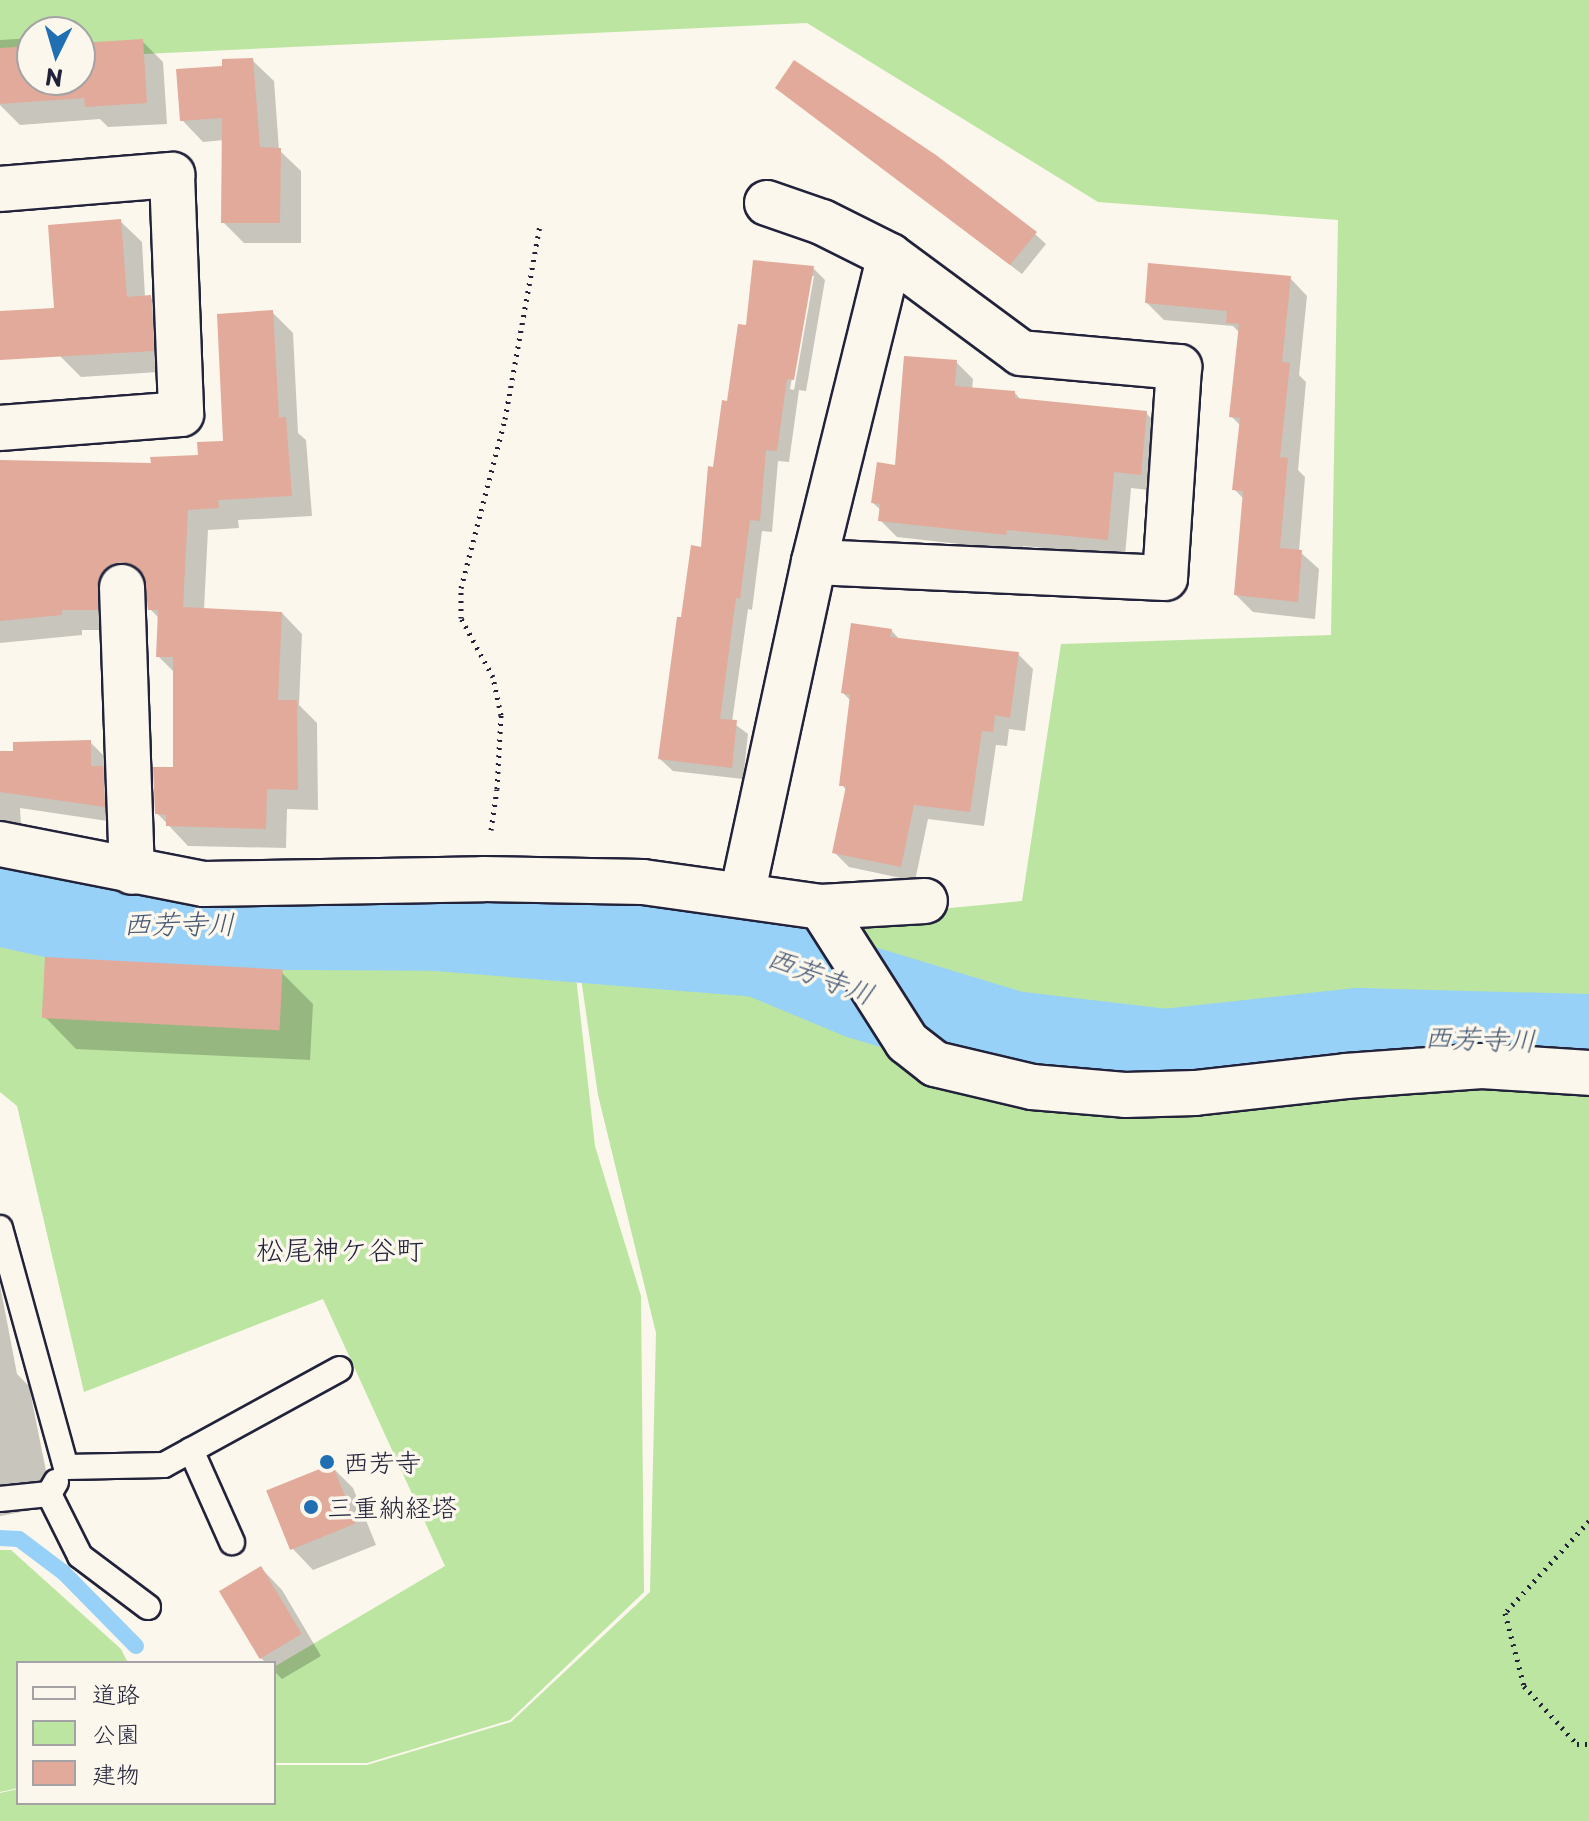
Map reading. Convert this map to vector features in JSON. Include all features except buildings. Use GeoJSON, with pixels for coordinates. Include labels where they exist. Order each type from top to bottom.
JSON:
{"type":"FeatureCollection","features":[{"type":"Feature","properties":{"kind":"street"},"geometry":{"type":"LineString","coordinates":[[0,189],[172,175],[181,414],[0,428]]}},
{"type":"Feature","properties":{"kind":"street"},"geometry":{"type":"LineString","coordinates":[[767,203],[822,222],[890,256],[1021,353],[1179,367],[1165,578],[814,562]]}},
{"type":"Feature","properties":{"kind":"street"},"geometry":{"type":"LineString","coordinates":[[742,895],[814,562],[890,256]]}},
{"type":"Feature","properties":{"kind":"street"},"geometry":{"type":"LineString","coordinates":[[122,587],[132,872]]}},
{"type":"Feature","properties":{"kind":"street"},"geometry":{"type":"LineString","coordinates":[[0,844],[204,884],[483,879],[643,882],[821,907],[925,901]]}},
{"type":"Feature","properties":{"kind":"street"},"geometry":{"type":"LineString","coordinates":[[821,907],[907,1042],[935,1064],[1032,1087],[1125,1095],[1195,1093],[1346,1076],[1482,1066],[1540,1067],[1589,1073]]}},
{"type":"Feature","properties":{"kind":"lane"},"geometry":{"type":"LineString","coordinates":[[0,1228],[66,1467],[49,1494]]}},
{"type":"Feature","properties":{"kind":"lane"},"geometry":{"type":"LineString","coordinates":[[66,1467],[164,1465],[339,1369]]}},
{"type":"Feature","properties":{"kind":"lane"},"geometry":{"type":"LineString","coordinates":[[191,1450],[232,1542]]}},
{"type":"Feature","properties":{"kind":"lane"},"geometry":{"type":"LineString","coordinates":[[0,1499],[49,1494]]}},
{"type":"Feature","properties":{"kind":"lane"},"geometry":{"type":"LineString","coordinates":[[49,1494],[80,1556],[148,1607]]}},
{"type":"Feature","properties":{"kind":"path"},"geometry":{"type":"LineString","coordinates":[[483,879],[497,789],[501,715],[493,677],[461,618],[461,588],[505,419],[540,224]]}},
{"type":"Feature","properties":{"kind":"path"},"geometry":{"type":"LineString","coordinates":[[1589,1521],[1505,1613],[1524,1686],[1577,1744],[1589,1744]]}},
{"type":"Feature","properties":{"kind":"green space"},"geometry":{"type":"Polygon","coordinates":[[[0,0],[1589,0],[1589,1821],[0,1821],[0,1793],[16,1789],[16,1805],[276,1805],[276,1765],[367,1765],[511,1722],[650,1592],[656,1333],[598,1095],[576,944],[1022,901],[1061,644],[1331,635],[1338,220],[1098,202],[807,23],[96,56],[96,16],[16,16],[16,60],[0,61],[0,0]]]}},
{"type":"Feature","properties":{"kind":"green space","name":"西芳寺"},"geometry":{"type":"Polygon","coordinates":[[[0,930],[100,947],[255,952],[573,950],[595,1146],[641,1296],[644,1592],[510,1720],[367,1763],[276,1763],[276,1666],[445,1566],[323,1299],[84,1392],[17,1106],[0,1092],[0,930]]]}},
{"type":"Feature","properties":{"kind":"green space"},"geometry":{"type":"Polygon","coordinates":[[[0,1550],[11,1550],[121,1649],[127,1661],[16,1661],[16,1788],[0,1792],[0,1550]]]}},
{"type":"Feature","properties":{"kind":"waterway","name":"西芳寺川"},"geometry":{"type":"LineString","coordinates":[[0,899],[104,922],[436,924],[760,950],[861,992],[1012,1038],[1165,1056],[1358,1035],[1589,1041]]}},
{"type":"Feature","properties":{"kind":"waterway"},"geometry":{"type":"LineString","coordinates":[[0,1538],[19,1539],[63,1572],[136,1646]]}},
{"type":"Feature","properties":{"kind":"place","name":"西芳寺"},"geometry":{"type":"Point","coordinates":[327,1462]}},
{"type":"Feature","properties":{"kind":"place","name":"三重納経塔"},"geometry":{"type":"Point","coordinates":[311,1507]}},
{"type":"Feature","properties":{"kind":"district","name":"松尾神ケ谷町"},"geometry":{"type":"Point","coordinates":[340,1249]}}]}
